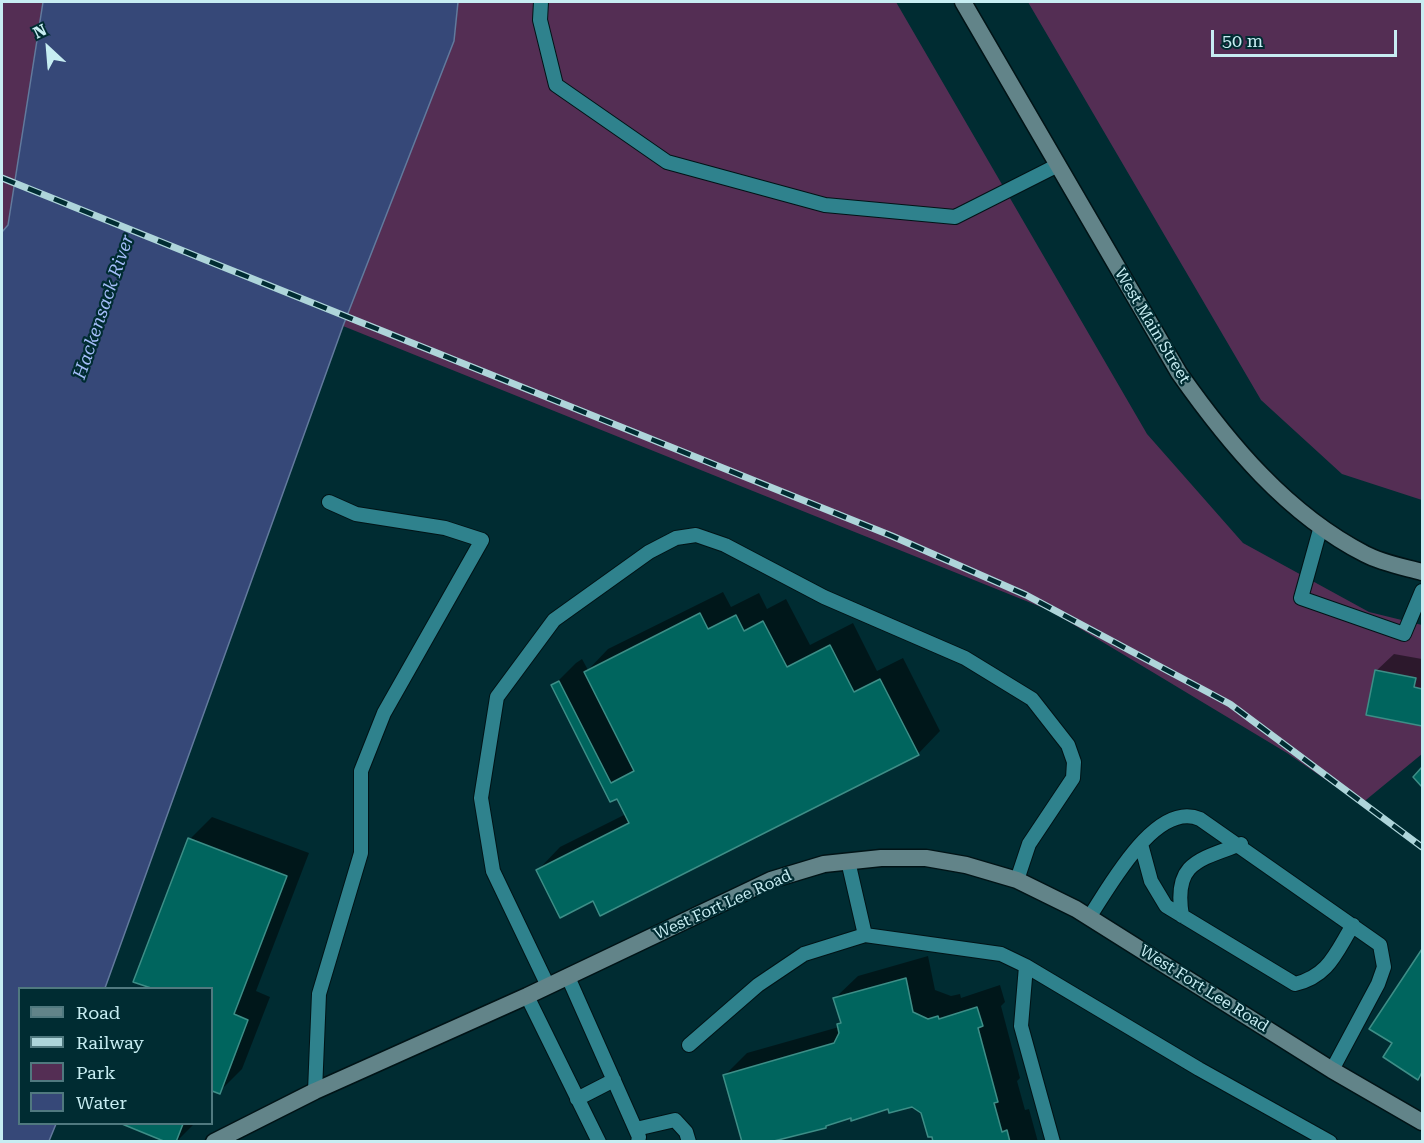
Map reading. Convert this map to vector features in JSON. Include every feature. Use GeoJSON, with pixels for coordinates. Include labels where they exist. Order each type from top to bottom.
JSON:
{"type":"FeatureCollection","features":[{"type":"Feature","properties":{"kind":"main road","name":"West Main Street"},"geometry":{"type":"LineString","coordinates":[[963,2],[1179,373],[1214,423],[1254,469],[1321,526],[1367,555],[1422,572]]}},
{"type":"Feature","properties":{"kind":"main road","name":"West Fort Lee Road"},"geometry":{"type":"LineString","coordinates":[[214,1142],[315,1091],[527,996],[771,880],[824,864],[926,858],[966,865],[1017,880],[1090,916],[1332,1070],[1422,1122]]}},
{"type":"Feature","properties":{"kind":"lane"},"geometry":{"type":"LineString","coordinates":[[541,2],[540,20],[556,85],[667,162],[825,205],[955,217],[1058,165]]}},
{"type":"Feature","properties":{"kind":"lane"},"geometry":{"type":"LineString","coordinates":[[315,1091],[319,994],[361,853],[361,771],[384,713],[482,540],[445,528],[356,514],[328,502]]}},
{"type":"Feature","properties":{"kind":"lane"},"geometry":{"type":"LineString","coordinates":[[1321,526],[1301,598],[1404,634],[1422,591]]}},
{"type":"Feature","properties":{"kind":"lane"},"geometry":{"type":"LineString","coordinates":[[548,986],[493,871],[481,798],[497,697],[554,620],[649,552],[676,538],[696,535],[725,545],[824,597],[965,658],[1032,699],[1068,745],[1074,762],[1073,778],[1029,844],[1017,880]]}},
{"type":"Feature","properties":{"kind":"lane"},"geometry":{"type":"LineString","coordinates":[[1090,916],[1141,844],[1164,822],[1193,816],[1240,844],[1380,945],[1384,967],[1378,984],[1332,1070]]}},
{"type":"Feature","properties":{"kind":"lane"},"geometry":{"type":"LineString","coordinates":[[1141,844],[1151,881],[1166,906],[1295,984],[1312,980],[1323,973],[1353,925]]}},
{"type":"Feature","properties":{"kind":"lane"},"geometry":{"type":"LineString","coordinates":[[1182,916],[1180,889],[1188,870],[1199,861],[1240,844]]}},
{"type":"Feature","properties":{"kind":"lane"},"geometry":{"type":"LineString","coordinates":[[848,861],[864,935]]}},
{"type":"Feature","properties":{"kind":"lane"},"geometry":{"type":"LineString","coordinates":[[689,1045],[758,985],[804,954],[864,935],[1001,954],[1026,966],[1199,1069],[1330,1142]]}},
{"type":"Feature","properties":{"kind":"lane"},"geometry":{"type":"LineString","coordinates":[[1026,966],[1021,1026],[1053,1142]]}},
{"type":"Feature","properties":{"kind":"lane"},"geometry":{"type":"LineString","coordinates":[[568,976],[637,1135],[675,1120],[686,1132],[689,1142]]}},
{"type":"Feature","properties":{"kind":"lane"},"geometry":{"type":"LineString","coordinates":[[527,996],[599,1142]]}},
{"type":"Feature","properties":{"kind":"lane"},"geometry":{"type":"LineString","coordinates":[[577,1099],[614,1080]]}},
{"type":"Feature","properties":{"kind":"green space"},"geometry":{"type":"Polygon","coordinates":[[[3,2],[43,2],[8,225],[2,232],[3,2]]]}},
{"type":"Feature","properties":{"kind":"green space"},"geometry":{"type":"Polygon","coordinates":[[[458,2],[896,2],[1147,434],[1243,543],[1369,612],[1422,625],[1422,754],[1361,804],[1287,753],[1051,611],[343,326],[454,41],[458,2]]]}},
{"type":"Feature","properties":{"kind":"green space"},"geometry":{"type":"Polygon","coordinates":[[[1028,2],[1422,2],[1422,500],[1342,474],[1261,400],[1028,2]]]}},
{"type":"Feature","properties":{"kind":"water","name":"Hackensack River"},"geometry":{"type":"Polygon","coordinates":[[[43,2],[458,2],[454,41],[343,326],[105,987],[18,987],[18,1125],[56,1125],[49,1141],[2,1142],[2,232],[8,225],[43,2]]]}},
{"type":"Feature","properties":{"kind":"building"},"geometry":{"type":"Polygon","coordinates":[[[700,613],[708,629],[736,615],[744,631],[763,621],[787,667],[830,645],[854,692],[880,679],[919,755],[600,916],[593,901],[560,918],[536,870],[629,823],[617,799],[610,802],[551,685],[559,681],[611,783],[634,771],[584,672],[700,613]]]}},
{"type":"Feature","properties":{"kind":"building"},"geometry":{"type":"Polygon","coordinates":[[[1375,670],[1416,678],[1414,687],[1422,689],[1422,726],[1366,715],[1375,670]]]}},
{"type":"Feature","properties":{"kind":"building"},"geometry":{"type":"Polygon","coordinates":[[[1422,767],[1422,787],[1413,777],[1422,767]]]}},
{"type":"Feature","properties":{"kind":"building"},"geometry":{"type":"Polygon","coordinates":[[[188,838],[287,876],[234,1014],[248,1020],[220,1094],[213,1091],[213,987],[148,987],[133,982],[188,838]]]}},
{"type":"Feature","properties":{"kind":"building"},"geometry":{"type":"Polygon","coordinates":[[[1422,949],[1422,1072],[1418,1080],[1383,1057],[1392,1043],[1369,1029],[1422,949]]]}},
{"type":"Feature","properties":{"kind":"building"},"geometry":{"type":"Polygon","coordinates":[[[906,978],[913,1012],[928,1019],[938,1016],[939,1019],[977,1007],[983,1026],[978,1028],[998,1102],[994,1103],[1002,1132],[1007,1130],[1010,1142],[933,1142],[932,1137],[928,1137],[921,1113],[912,1107],[889,1113],[888,1109],[851,1121],[851,1118],[826,1126],[826,1128],[770,1142],[742,1142],[723,1075],[834,1043],[839,1033],[837,1024],[841,1023],[833,998],[906,978]]]}},
{"type":"Feature","properties":{"kind":"building"},"geometry":{"type":"Polygon","coordinates":[[[124,1125],[183,1125],[176,1142],[166,1142],[124,1125]]]}},
{"type":"Feature","properties":{"kind":"railway"},"geometry":{"type":"LineString","coordinates":[[2,178],[892,536],[1026,595],[1230,704],[1422,847]]}}]}
